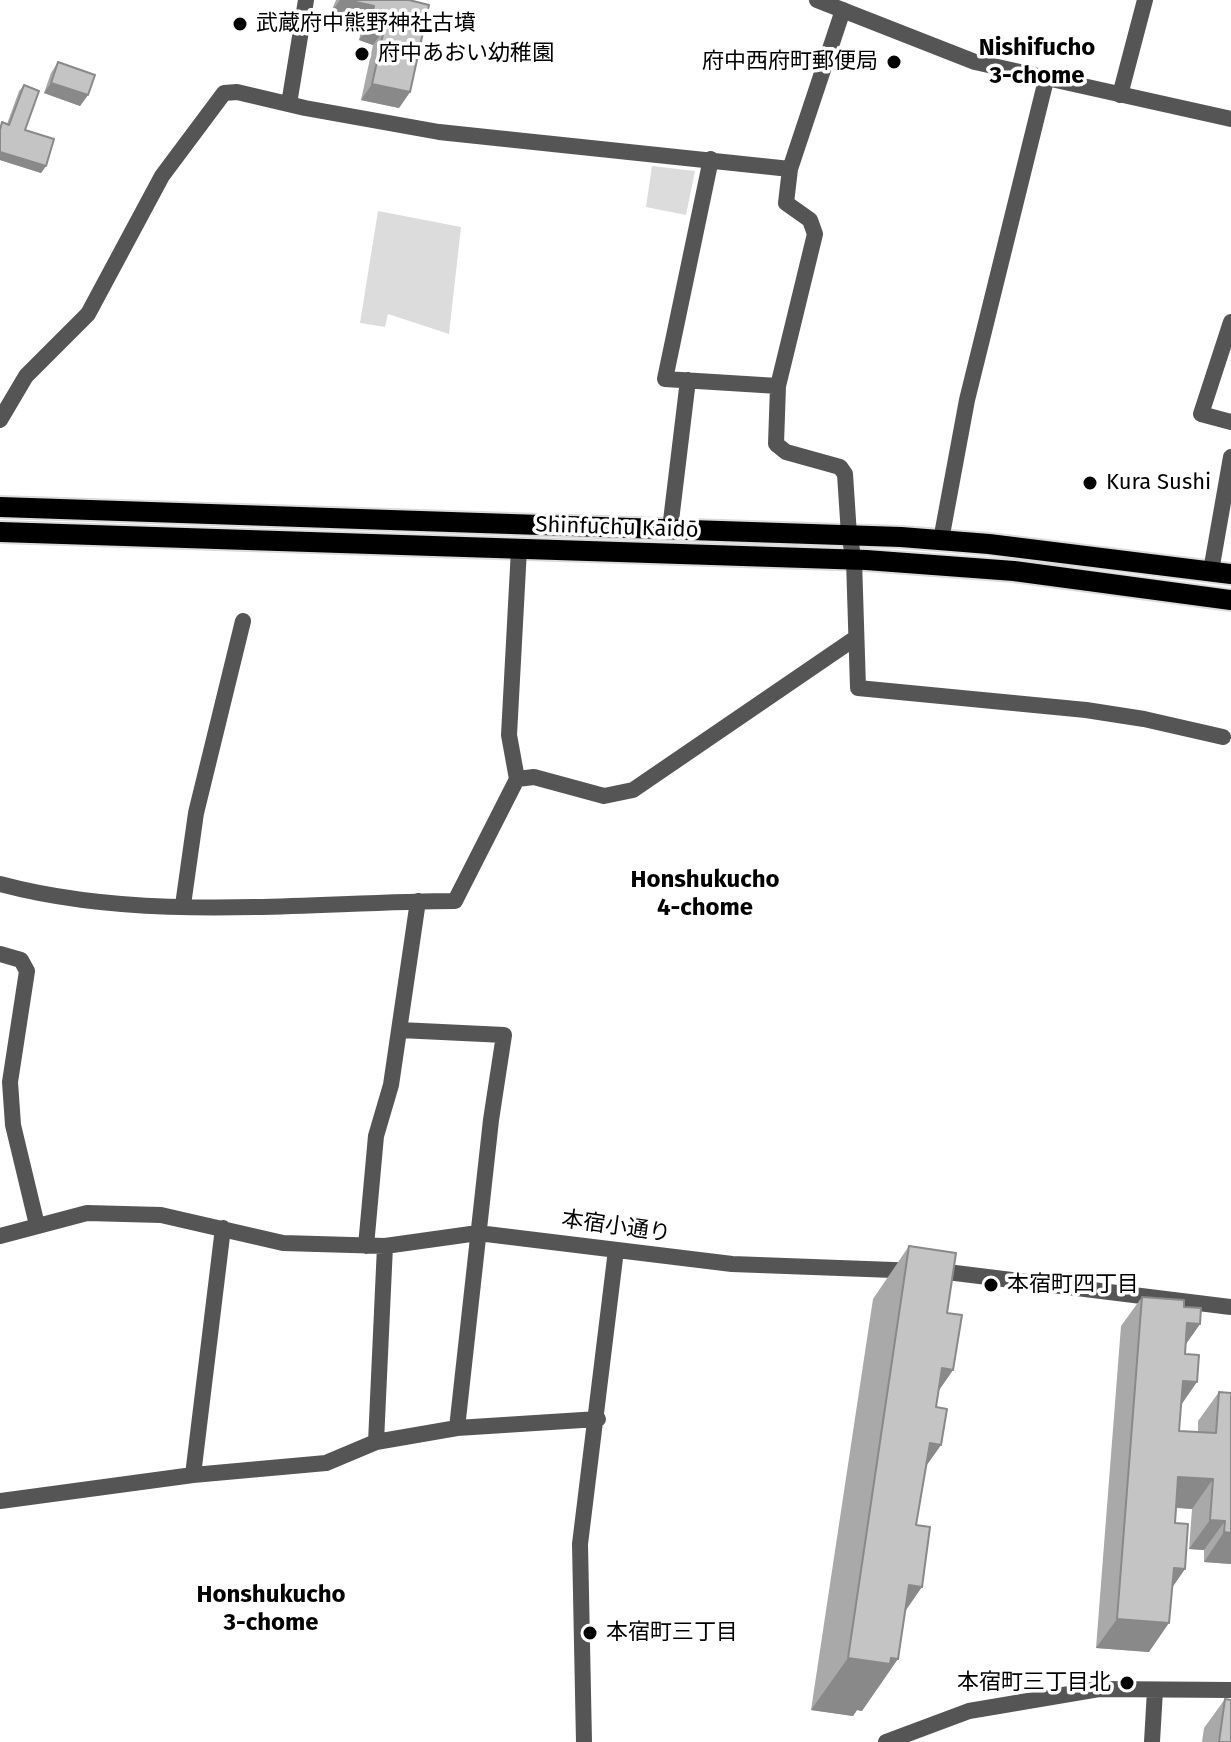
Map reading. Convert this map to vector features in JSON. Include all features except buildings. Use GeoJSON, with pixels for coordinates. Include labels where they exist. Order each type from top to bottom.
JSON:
{"type":"FeatureCollection","features":[{"type":"Feature","properties":{"kind":"main road","name":"Shinfuchu Kaidō"},"geometry":{"type":"LineString","coordinates":[[0,507],[849,535],[941,540],[1221,573]]}},
{"type":"Feature","properties":{"kind":"main road","name":"Shinfuchu Kaidō"},"geometry":{"type":"LineString","coordinates":[[0,532],[854,560],[1014,571],[1231,600]]}},
{"type":"Feature","properties":{"kind":"street"},"geometry":{"type":"LineString","coordinates":[[289,104],[306,0]]}},
{"type":"Feature","properties":{"kind":"street"},"geometry":{"type":"LineString","coordinates":[[817,0],[975,62],[1231,119]]}},
{"type":"Feature","properties":{"kind":"street"},"geometry":{"type":"LineString","coordinates":[[1120,95],[1145,0]]}},
{"type":"Feature","properties":{"kind":"street"},"geometry":{"type":"LineString","coordinates":[[843,10],[790,169],[786,203],[810,220],[815,234],[778,386],[776,444],[786,452],[840,467],[845,474],[854,560],[854,639],[858,688],[1086,710],[1223,737]]}},
{"type":"Feature","properties":{"kind":"street"},"geometry":{"type":"LineString","coordinates":[[941,540],[967,400],[1046,80]]}},
{"type":"Feature","properties":{"kind":"street"},"geometry":{"type":"LineString","coordinates":[[0,420],[26,376],[88,314],[162,176],[224,93],[237,92],[426,130],[790,169]]}},
{"type":"Feature","properties":{"kind":"street"},"geometry":{"type":"LineString","coordinates":[[711,159],[665,379],[778,386]]}},
{"type":"Feature","properties":{"kind":"street"},"geometry":{"type":"LineString","coordinates":[[1231,322],[1201,414],[1231,422]]}},
{"type":"Feature","properties":{"kind":"street"},"geometry":{"type":"LineString","coordinates":[[670,529],[688,380]]}},
{"type":"Feature","properties":{"kind":"street"},"geometry":{"type":"LineString","coordinates":[[1221,573],[1231,457]]}},
{"type":"Feature","properties":{"kind":"street"},"geometry":{"type":"LineString","coordinates":[[0,884],[44,896],[141,905],[455,901],[517,779],[509,735],[519,549]]}},
{"type":"Feature","properties":{"kind":"street"},"geometry":{"type":"LineString","coordinates":[[183,905],[196,813],[243,621]]}},
{"type":"Feature","properties":{"kind":"street"},"geometry":{"type":"LineString","coordinates":[[517,779],[534,777],[604,796],[633,790],[854,639]]}},
{"type":"Feature","properties":{"kind":"street"},"geometry":{"type":"LineString","coordinates":[[366,1246],[376,1136],[391,1085],[418,901]]}},
{"type":"Feature","properties":{"kind":"street"},"geometry":{"type":"LineString","coordinates":[[0,954],[21,960],[27,971],[10,1082],[13,1125],[37,1225]]}},
{"type":"Feature","properties":{"kind":"street"},"geometry":{"type":"LineString","coordinates":[[400,1030],[504,1035],[457,1428]]}},
{"type":"Feature","properties":{"kind":"street","name":"本宿小通り"},"geometry":{"type":"LineString","coordinates":[[0,1236],[87,1213],[161,1215],[283,1243],[385,1246],[478,1233],[732,1264],[947,1272],[1231,1307]]}},
{"type":"Feature","properties":{"kind":"street"},"geometry":{"type":"LineString","coordinates":[[193,1475],[223,1228]]}},
{"type":"Feature","properties":{"kind":"street"},"geometry":{"type":"LineString","coordinates":[[376,1442],[385,1246]]}},
{"type":"Feature","properties":{"kind":"street"},"geometry":{"type":"LineString","coordinates":[[584,1742],[580,1544],[598,1419],[616,1250]]}},
{"type":"Feature","properties":{"kind":"street"},"geometry":{"type":"LineString","coordinates":[[0,1501],[193,1475],[326,1463],[376,1442],[457,1428],[598,1419]]}},
{"type":"Feature","properties":{"kind":"street"},"geometry":{"type":"LineString","coordinates":[[886,1742],[969,1711],[1099,1689],[1231,1690]]}},
{"type":"Feature","properties":{"kind":"street"},"geometry":{"type":"LineString","coordinates":[[1152,1742],[1155,1690]]}},
{"type":"Feature","properties":{"kind":"shaded area"},"geometry":{"type":"Polygon","coordinates":[[[652,166],[695,171],[686,215],[646,207],[652,166]]]}},
{"type":"Feature","properties":{"kind":"shaded area"},"geometry":{"type":"Polygon","coordinates":[[[378,211],[461,227],[449,334],[388,314],[385,327],[360,323],[378,211]]]}},
{"type":"Feature","properties":{"kind":"place","name":"武蔵府中熊野神社古墳"},"geometry":{"type":"Point","coordinates":[240,24]}},
{"type":"Feature","properties":{"kind":"place","name":"府中あおい幼稚園"},"geometry":{"type":"Point","coordinates":[362,54]}},
{"type":"Feature","properties":{"kind":"place","name":"府中西府町郵便局"},"geometry":{"type":"Point","coordinates":[894,62]}},
{"type":"Feature","properties":{"kind":"place","name":"Kura Sushi"},"geometry":{"type":"Point","coordinates":[1090,483]}},
{"type":"Feature","properties":{"kind":"place","name":"本宿町四丁目"},"geometry":{"type":"Point","coordinates":[991,1285]}},
{"type":"Feature","properties":{"kind":"place","name":"本宿町三丁目"},"geometry":{"type":"Point","coordinates":[590,1633]}},
{"type":"Feature","properties":{"kind":"place","name":"本宿町三丁目北"},"geometry":{"type":"Point","coordinates":[1127,1683]}},
{"type":"Feature","properties":{"kind":"district","name":"Nishifucho 3-chome"},"geometry":{"type":"Point","coordinates":[1037,62]}},
{"type":"Feature","properties":{"kind":"district","name":"Honshukucho 4-chome"},"geometry":{"type":"Point","coordinates":[705,894]}},
{"type":"Feature","properties":{"kind":"district","name":"Honshukucho 3-chome"},"geometry":{"type":"Point","coordinates":[271,1609]}}]}
